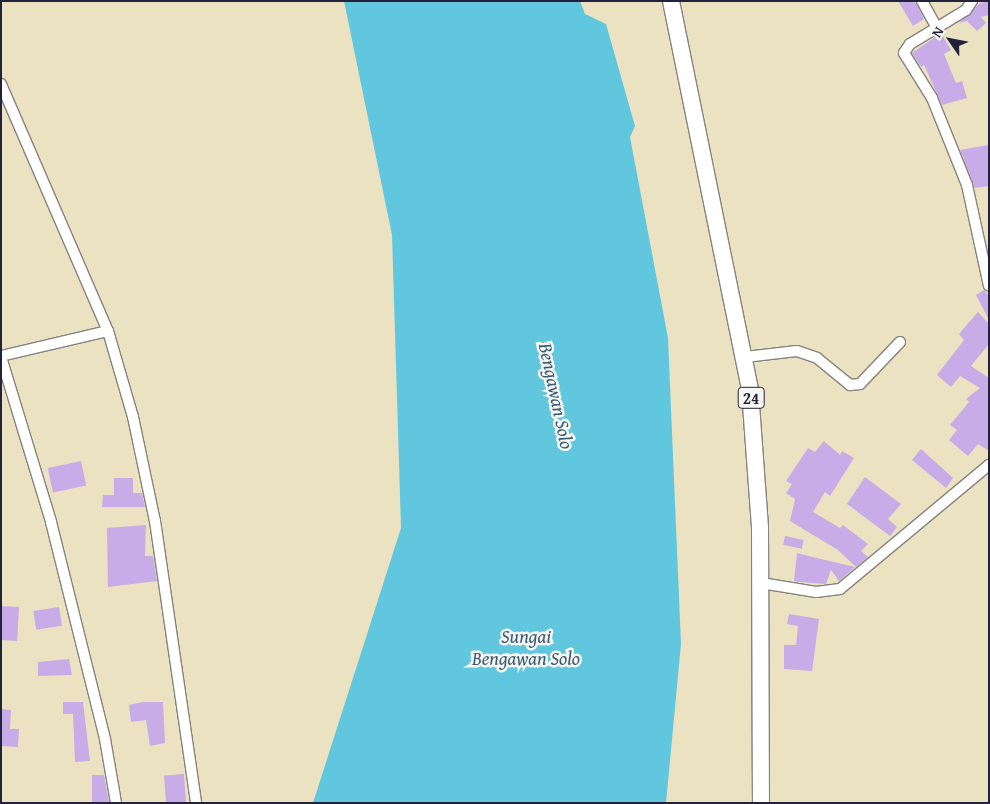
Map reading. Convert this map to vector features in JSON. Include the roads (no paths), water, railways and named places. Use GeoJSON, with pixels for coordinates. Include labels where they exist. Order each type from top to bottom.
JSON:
{"type":"FeatureCollection","features":[{"type":"Feature","properties":{"kind":"highway","name":"24"},"geometry":{"type":"LineString","coordinates":[[671,1],[745,357],[754,429],[761,583],[761,803]]}},
{"type":"Feature","properties":{"kind":"street"},"geometry":{"type":"LineString","coordinates":[[922,1],[936,26]]}},
{"type":"Feature","properties":{"kind":"street"},"geometry":{"type":"LineString","coordinates":[[972,1],[966,10],[936,26],[904,53],[932,98],[967,185],[989,286]]}},
{"type":"Feature","properties":{"kind":"street"},"geometry":{"type":"LineString","coordinates":[[1,84],[108,332],[133,417],[155,521],[196,803]]}},
{"type":"Feature","properties":{"kind":"street"},"geometry":{"type":"LineString","coordinates":[[108,332],[2,361],[51,522],[105,739],[116,803]]}},
{"type":"Feature","properties":{"kind":"street"},"geometry":{"type":"LineString","coordinates":[[745,357],[797,351],[817,358],[850,385],[860,384],[900,342]]}},
{"type":"Feature","properties":{"kind":"street"},"geometry":{"type":"LineString","coordinates":[[761,583],[816,592],[840,589],[989,465]]}},
{"type":"Feature","properties":{"kind":"water","name":"Sungai Bengawan Solo"},"geometry":{"type":"Polygon","coordinates":[[[344,1],[580,1],[585,14],[606,24],[635,126],[630,137],[668,338],[681,644],[666,803],[313,803],[401,528],[392,235],[344,1]]]}},
{"type":"Feature","properties":{"kind":"water label","name":"Bengawan Solo"},"geometry":{"type":"Point","coordinates":[556,396]}}]}
